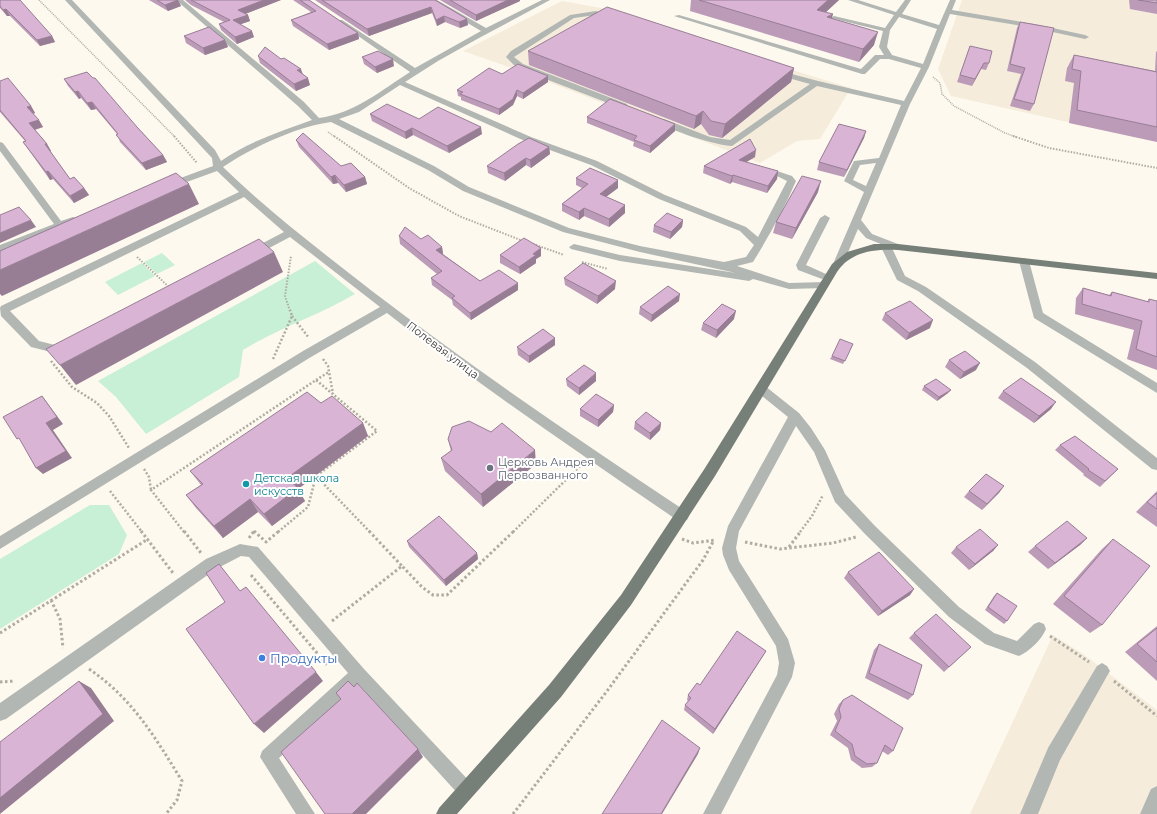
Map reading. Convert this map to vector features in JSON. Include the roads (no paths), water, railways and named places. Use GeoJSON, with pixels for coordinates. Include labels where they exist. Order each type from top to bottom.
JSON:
{"type":"FeatureCollection","features":[{"type":"Feature","properties":{"kind":"main road"},"geometry":{"type":"LineString","coordinates":[[445,814],[555,691],[626,600],[682,516],[761,389],[823,281],[838,264],[854,252],[871,248],[892,247],[1157,276]]}},
{"type":"Feature","properties":{"kind":"street","name":"Полевая улица"},"geometry":{"type":"LineString","coordinates":[[68,0],[212,152],[216,158],[218,167],[244,193],[291,233],[483,380],[682,516]]}},
{"type":"Feature","properties":{"kind":"street"},"geometry":{"type":"LineString","coordinates":[[179,0],[295,99],[318,121]]}},
{"type":"Feature","properties":{"kind":"street"},"geometry":{"type":"LineString","coordinates":[[432,0],[486,31]]}},
{"type":"Feature","properties":{"kind":"street"},"geometry":{"type":"LineString","coordinates":[[160,188],[218,167],[235,155],[254,146],[318,121],[332,119],[356,110],[416,72],[486,31],[547,0]]}},
{"type":"Feature","properties":{"kind":"street"},"geometry":{"type":"LineString","coordinates":[[851,0],[941,28]]}},
{"type":"Feature","properties":{"kind":"street"},"geometry":{"type":"LineString","coordinates":[[889,57],[883,47],[888,30],[908,0]]}},
{"type":"Feature","properties":{"kind":"street"},"geometry":{"type":"LineString","coordinates":[[838,264],[906,104],[924,68],[953,0]]}},
{"type":"Feature","properties":{"kind":"street"},"geometry":{"type":"LineString","coordinates":[[949,12],[1034,26],[1085,37]]}},
{"type":"Feature","properties":{"kind":"street"},"geometry":{"type":"LineString","coordinates":[[618,19],[596,13],[572,16],[510,57],[520,66],[629,109]]}},
{"type":"Feature","properties":{"kind":"street"},"geometry":{"type":"LineString","coordinates":[[677,16],[862,72],[878,57],[889,57],[924,68]]}},
{"type":"Feature","properties":{"kind":"street"},"geometry":{"type":"LineString","coordinates":[[334,17],[416,72]]}},
{"type":"Feature","properties":{"kind":"street"},"geometry":{"type":"LineString","coordinates":[[834,18],[888,30]]}},
{"type":"Feature","properties":{"kind":"street"},"geometry":{"type":"LineString","coordinates":[[771,70],[816,83],[906,104]]}},
{"type":"Feature","properties":{"kind":"street"},"geometry":{"type":"LineString","coordinates":[[400,82],[528,139],[594,163],[662,196],[744,229],[758,244]]}},
{"type":"Feature","properties":{"kind":"street"},"geometry":{"type":"LineString","coordinates":[[651,117],[702,137],[727,144],[732,143],[816,83]]}},
{"type":"Feature","properties":{"kind":"street"},"geometry":{"type":"LineString","coordinates":[[332,119],[431,168],[466,189],[566,230],[640,249],[721,265],[762,279],[789,286],[823,281]]}},
{"type":"Feature","properties":{"kind":"street"},"geometry":{"type":"LineString","coordinates":[[0,145],[59,225]]}},
{"type":"Feature","properties":{"kind":"street"},"geometry":{"type":"LineString","coordinates":[[869,191],[848,181],[857,163],[883,160]]}},
{"type":"Feature","properties":{"kind":"street"},"geometry":{"type":"LineString","coordinates":[[721,265],[731,265],[749,260],[784,199],[792,181],[789,178],[777,174]]}},
{"type":"Feature","properties":{"kind":"street"},"geometry":{"type":"LineString","coordinates":[[69,349],[60,350],[38,345],[32,342],[5,313],[5,309],[244,193]]}},
{"type":"Feature","properties":{"kind":"street"},"geometry":{"type":"LineString","coordinates":[[0,249],[80,218]]}},
{"type":"Feature","properties":{"kind":"street"},"geometry":{"type":"LineString","coordinates":[[823,281],[802,268],[801,265],[824,218]]}},
{"type":"Feature","properties":{"kind":"street"},"geometry":{"type":"LineString","coordinates":[[856,220],[869,236],[892,247],[901,278],[922,289],[1031,365],[1157,465]]}},
{"type":"Feature","properties":{"kind":"street"},"geometry":{"type":"LineString","coordinates":[[241,259],[291,233]]}},
{"type":"Feature","properties":{"kind":"street"},"geometry":{"type":"LineString","coordinates":[[574,247],[620,258],[740,278],[762,279]]}},
{"type":"Feature","properties":{"kind":"street"},"geometry":{"type":"LineString","coordinates":[[1024,261],[1038,315],[1157,388]]}},
{"type":"Feature","properties":{"kind":"street"},"geometry":{"type":"LineString","coordinates":[[0,543],[387,308]]}},
{"type":"Feature","properties":{"kind":"street"},"geometry":{"type":"LineString","coordinates":[[761,389],[795,416],[819,450],[840,498],[870,530],[954,612],[990,639],[1019,648],[1039,629]]}},
{"type":"Feature","properties":{"kind":"street"},"geometry":{"type":"LineString","coordinates":[[712,814],[784,677],[787,663],[783,644],[734,565],[728,552],[733,530],[795,416]]}},
{"type":"Feature","properties":{"kind":"street"},"geometry":{"type":"LineString","coordinates":[[0,713],[211,564],[240,550],[253,552],[359,674],[466,790]]}},
{"type":"Feature","properties":{"kind":"street"},"geometry":{"type":"LineString","coordinates":[[1029,814],[1054,754],[1102,672]]}},
{"type":"Feature","properties":{"kind":"street"},"geometry":{"type":"LineString","coordinates":[[306,814],[268,756],[359,674]]}},
{"type":"Feature","properties":{"kind":"street"},"geometry":{"type":"LineString","coordinates":[[1149,814],[1157,795]]}},
{"type":"Feature","properties":{"kind":"place","name":"Церковь Андрея Первозванного"},"geometry":{"type":"Point","coordinates":[490,468]}},
{"type":"Feature","properties":{"kind":"place","name":"Детская школа искусств"},"geometry":{"type":"Point","coordinates":[246,484]}},
{"type":"Feature","properties":{"kind":"place","name":"Продукты"},"geometry":{"type":"Point","coordinates":[262,658]}}]}
